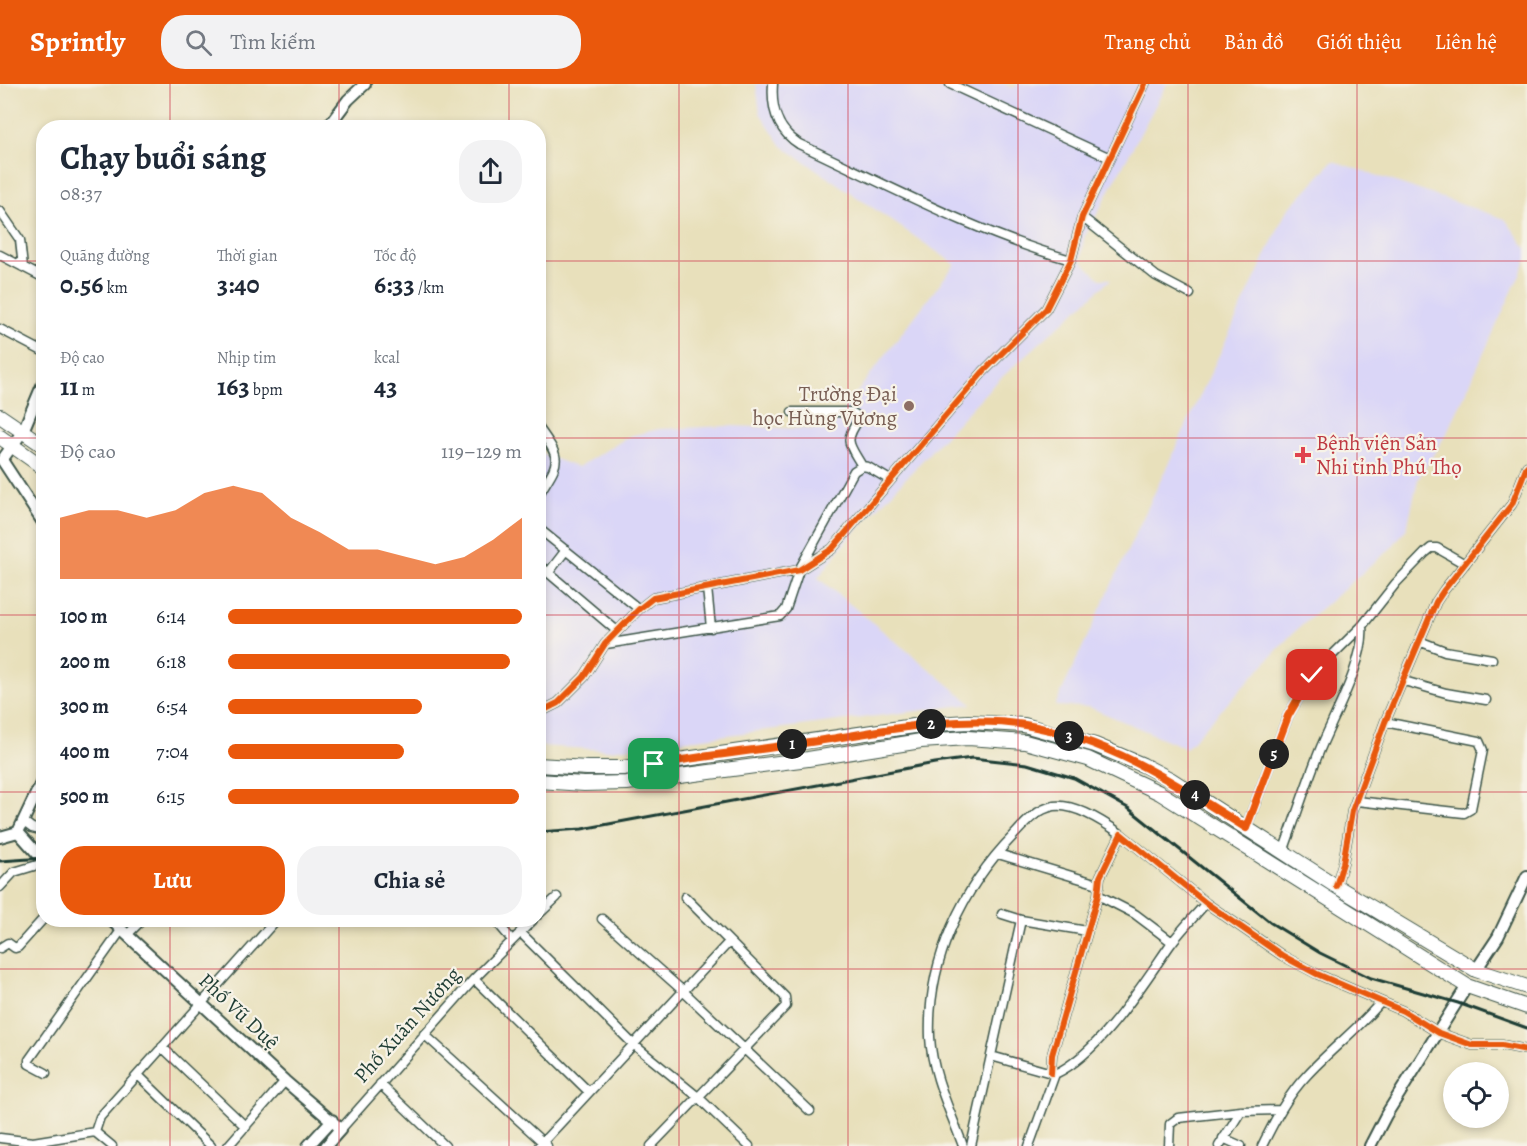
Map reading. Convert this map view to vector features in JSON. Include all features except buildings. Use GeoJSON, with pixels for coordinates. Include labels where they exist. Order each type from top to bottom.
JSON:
{"type":"FeatureCollection","features":[{"type":"Feature","properties":{"kind":"main road"},"geometry":{"type":"LineString","coordinates":[[0,416],[36,440]]}},
{"type":"Feature","properties":{"kind":"main road"},"geometry":{"type":"LineString","coordinates":[[0,437],[36,462]]}},
{"type":"Feature","properties":{"kind":"main road"},"geometry":{"type":"LineString","coordinates":[[546,765],[623,768],[921,725],[968,722],[1024,725],[1071,737],[1143,765],[1170,779],[1336,886],[1476,970],[1527,987]]}},
{"type":"Feature","properties":{"kind":"main road"},"geometry":{"type":"LineString","coordinates":[[546,782],[627,783],[808,759],[921,741],[968,738],[1025,742],[1088,759],[1136,780],[1467,986],[1527,1007]]}},
{"type":"Feature","properties":{"kind":"main road"},"geometry":{"type":"LineString","coordinates":[[584,784],[587,768]]}},
{"type":"Feature","properties":{"kind":"main road"},"geometry":{"type":"LineString","coordinates":[[1328,898],[1336,886]]}},
{"type":"Feature","properties":{"kind":"street"},"geometry":{"type":"LineString","coordinates":[[333,120],[348,100],[365,84]]}},
{"type":"Feature","properties":{"kind":"street"},"geometry":{"type":"LineString","coordinates":[[773,84],[771,100],[776,117],[789,137],[799,144],[963,219],[1049,254],[1071,260]]}},
{"type":"Feature","properties":{"kind":"street"},"geometry":{"type":"LineString","coordinates":[[950,84],[1110,158]]}},
{"type":"Feature","properties":{"kind":"street"},"geometry":{"type":"LineString","coordinates":[[546,710],[558,703],[584,677],[605,644],[653,598],[799,570],[832,549],[983,372],[1046,309],[1071,260],[1082,217],[1145,84]]}},
{"type":"Feature","properties":{"kind":"street"},"geometry":{"type":"LineString","coordinates":[[0,211],[20,240],[22,267]]}},
{"type":"Feature","properties":{"kind":"street"},"geometry":{"type":"LineString","coordinates":[[1082,217],[1156,276],[1190,294]]}},
{"type":"Feature","properties":{"kind":"street"},"geometry":{"type":"LineString","coordinates":[[0,255],[36,274]]}},
{"type":"Feature","properties":{"kind":"street"},"geometry":{"type":"LineString","coordinates":[[0,329],[36,348]]}},
{"type":"Feature","properties":{"kind":"street"},"geometry":{"type":"LineString","coordinates":[[36,400],[23,431],[1,461],[36,512]]}},
{"type":"Feature","properties":{"kind":"street"},"geometry":{"type":"LineString","coordinates":[[792,412],[851,412],[856,415],[858,421],[849,433],[849,439],[862,466]]}},
{"type":"Feature","properties":{"kind":"street"},"geometry":{"type":"LineString","coordinates":[[546,440],[557,457],[557,465],[546,483]]}},
{"type":"Feature","properties":{"kind":"street"},"geometry":{"type":"LineString","coordinates":[[605,644],[780,616],[786,609],[799,570],[854,471],[862,466],[868,467],[890,480]]}},
{"type":"Feature","properties":{"kind":"street"},"geometry":{"type":"LineString","coordinates":[[1336,886],[1343,863],[1352,811],[1385,722],[1419,641],[1444,590],[1512,504],[1527,466]]}},
{"type":"Feature","properties":{"kind":"street"},"geometry":{"type":"LineString","coordinates":[[546,534],[639,609]]}},
{"type":"Feature","properties":{"kind":"street"},"geometry":{"type":"LineString","coordinates":[[1246,828],[1288,716],[1312,675],[1362,626],[1396,583],[1431,548],[1437,548],[1465,564]]}},
{"type":"Feature","properties":{"kind":"street"},"geometry":{"type":"LineString","coordinates":[[549,572],[566,550]]}},
{"type":"Feature","properties":{"kind":"street"},"geometry":{"type":"LineString","coordinates":[[546,570],[617,631]]}},
{"type":"Feature","properties":{"kind":"street"},"geometry":{"type":"LineString","coordinates":[[707,588],[711,628]]}},
{"type":"Feature","properties":{"kind":"street"},"geometry":{"type":"LineString","coordinates":[[1283,852],[1319,753],[1356,665],[1363,634],[1362,626]]}},
{"type":"Feature","properties":{"kind":"street"},"geometry":{"type":"LineString","coordinates":[[1419,641],[1446,651],[1492,659]]}},
{"type":"Feature","properties":{"kind":"street"},"geometry":{"type":"LineString","coordinates":[[1404,681],[1446,693],[1486,700]]}},
{"type":"Feature","properties":{"kind":"street"},"geometry":{"type":"LineString","coordinates":[[1357,801],[1464,813],[1471,808],[1483,750],[1479,741],[1385,722]]}},
{"type":"Feature","properties":{"kind":"street"},"geometry":{"type":"LineString","coordinates":[[0,837],[18,832],[36,795]]}},
{"type":"Feature","properties":{"kind":"street"},"geometry":{"type":"LineString","coordinates":[[963,1146],[937,1078],[932,1052],[931,1011],[935,978],[956,914],[972,887],[1034,814],[1054,806],[1065,807],[1099,819],[1206,903],[1283,956],[1380,1003],[1403,1011],[1440,1033],[1473,1045],[1502,1045],[1527,1050]]}},
{"type":"Feature","properties":{"kind":"street"},"geometry":{"type":"LineString","coordinates":[[24,822],[36,829]]}},
{"type":"Feature","properties":{"kind":"street"},"geometry":{"type":"LineString","coordinates":[[18,832],[36,853]]}},
{"type":"Feature","properties":{"kind":"street"},"geometry":{"type":"LineString","coordinates":[[1029,1146],[1053,1073],[1052,1055],[1098,895],[1098,884],[1121,834]]}},
{"type":"Feature","properties":{"kind":"street"},"geometry":{"type":"LineString","coordinates":[[998,854],[1098,884]]}},
{"type":"Feature","properties":{"kind":"street"},"geometry":{"type":"LineString","coordinates":[[0,887],[14,872],[36,865]]}},
{"type":"Feature","properties":{"kind":"street"},"geometry":{"type":"LineString","coordinates":[[1476,970],[1498,937],[1526,883]]}},
{"type":"Feature","properties":{"kind":"street"},"geometry":{"type":"LineString","coordinates":[[1098,895],[1136,914],[1172,942]]}},
{"type":"Feature","properties":{"kind":"street"},"geometry":{"type":"LineString","coordinates":[[546,907],[557,897]]}},
{"type":"Feature","properties":{"kind":"street"},"geometry":{"type":"LineString","coordinates":[[651,1146],[786,1006],[786,1000],[686,897]]}},
{"type":"Feature","properties":{"kind":"street"},"geometry":{"type":"LineString","coordinates":[[991,1056],[1053,1073],[1069,1068],[1135,996],[1172,942],[1206,903]]}},
{"type":"Feature","properties":{"kind":"street"},"geometry":{"type":"LineString","coordinates":[[1002,914],[1021,920],[1087,931]]}},
{"type":"Feature","properties":{"kind":"street"},"geometry":{"type":"LineString","coordinates":[[602,919],[810,1111]]}},
{"type":"Feature","properties":{"kind":"street"},"geometry":{"type":"LineString","coordinates":[[971,1146],[1021,920]]}},
{"type":"Feature","properties":{"kind":"street"},"geometry":{"type":"LineString","coordinates":[[0,948],[8,943],[15,948],[18,947],[36,927]]}},
{"type":"Feature","properties":{"kind":"street","name":"Phố Vũ Duệ"},"geometry":{"type":"LineString","coordinates":[[120,927],[285,1081],[341,1129]]}},
{"type":"Feature","properties":{"kind":"street"},"geometry":{"type":"LineString","coordinates":[[46,1073],[29,1064],[28,1060],[125,931],[131,927]]}},
{"type":"Feature","properties":{"kind":"street"},"geometry":{"type":"LineString","coordinates":[[95,1132],[100,1118],[270,927]]}},
{"type":"Feature","properties":{"kind":"street"},"geometry":{"type":"LineString","coordinates":[[501,927],[512,940]]}},
{"type":"Feature","properties":{"kind":"street","name":"Phố Xuân Nương"},"geometry":{"type":"LineString","coordinates":[[329,1145],[424,1034],[526,927]]}},
{"type":"Feature","properties":{"kind":"street"},"geometry":{"type":"LineString","coordinates":[[520,933],[633,1044],[698,1096],[750,1146]]}},
{"type":"Feature","properties":{"kind":"street"},"geometry":{"type":"LineString","coordinates":[[424,1034],[543,1145],[589,1092],[729,942]]}},
{"type":"Feature","properties":{"kind":"street"},"geometry":{"type":"LineString","coordinates":[[474,979],[589,1092]]}},
{"type":"Feature","properties":{"kind":"street"},"geometry":{"type":"LineString","coordinates":[[1370,1146],[1386,1115],[1440,1033],[1467,986]]}},
{"type":"Feature","properties":{"kind":"street"},"geometry":{"type":"LineString","coordinates":[[1262,1146],[1280,1110],[1307,1076],[1380,1003]]}},
{"type":"Feature","properties":{"kind":"street"},"geometry":{"type":"LineString","coordinates":[[162,1047],[246,1127]]}},
{"type":"Feature","properties":{"kind":"street"},"geometry":{"type":"LineString","coordinates":[[138,1076],[211,1146]]}},
{"type":"Feature","properties":{"kind":"street"},"geometry":{"type":"LineString","coordinates":[[228,1146],[285,1081]]}},
{"type":"Feature","properties":{"kind":"street"},"geometry":{"type":"LineString","coordinates":[[380,1084],[445,1146]]}},
{"type":"Feature","properties":{"kind":"street"},"geometry":{"type":"LineString","coordinates":[[1169,1146],[1170,1124],[1178,1118],[1242,1111],[1280,1110]]}},
{"type":"Feature","properties":{"kind":"street"},"geometry":{"type":"LineString","coordinates":[[1241,1146],[1221,1142],[1242,1111]]}},
{"type":"Feature","properties":{"kind":"street"},"geometry":{"type":"LineString","coordinates":[[310,1145],[332,1120]]}},
{"type":"Feature","properties":{"kind":"street"},"geometry":{"type":"LineString","coordinates":[[0,1138],[33,1142],[95,1132],[112,1146]]}},
{"type":"Feature","properties":{"kind":"street"},"geometry":{"type":"LineString","coordinates":[[320,1133],[329,1145]]}},
{"type":"Feature","properties":{"kind":"shaded area","name":"Trường Đại học Hùng Vương"},"geometry":{"type":"Polygon","coordinates":[[[756,84],[1004,84],[1013,88],[1018,84],[1167,84],[1084,238],[1081,260],[1100,279],[1111,279],[992,386],[846,542],[818,578],[972,704],[609,750],[546,746],[546,456],[578,467],[630,436],[659,429],[729,426],[828,430],[955,264],[782,146],[760,113],[756,84]]]}},
{"type":"Feature","properties":{"kind":"shaded area","name":"Bệnh viện Sản Nhi tỉnh Phú Thọ"},"geometry":{"type":"Polygon","coordinates":[[[1333,161],[1505,219],[1527,249],[1527,259],[1448,431],[1418,479],[1407,528],[1391,548],[1292,634],[1186,748],[1089,707],[1055,706],[1286,212],[1333,161]]]}},
{"type":"Feature","properties":{"kind":"railway"},"geometry":{"type":"LineString","coordinates":[[546,831],[582,829],[935,763],[972,758],[1027,764],[1074,778],[1128,808],[1271,923],[1320,953],[1371,978],[1458,1003],[1527,1028]]}},
{"type":"Feature","properties":{"kind":"railway"},"geometry":{"type":"LineString","coordinates":[[0,861],[36,859]]}},
{"type":"Feature","properties":{"kind":"cycle path"},"geometry":{"type":"LineString","coordinates":[[546,709],[558,703],[584,677],[605,644],[653,598],[799,570],[832,549],[983,372],[1046,309],[1071,260],[1082,217],[1145,84]]}},
{"type":"Feature","properties":{"kind":"cycle path"},"geometry":{"type":"LineString","coordinates":[[1336,886],[1343,863],[1352,811],[1385,722],[1436,602],[1512,504],[1527,466]]}},
{"type":"Feature","properties":{"kind":"cycle path"},"geometry":{"type":"LineString","coordinates":[[1051,1073],[1052,1055],[1098,895],[1100,877],[1121,834],[1206,903],[1283,956],[1317,974],[1403,1011],[1439,1033],[1472,1045],[1502,1045],[1527,1050]]}},
{"type":"Feature","properties":{"kind":"place","name":"Trường Đại học Hùng Vương"},"geometry":{"type":"Point","coordinates":[909,406]}},
{"type":"Feature","properties":{"kind":"place","name":"Bệnh viện Sản Nhi tỉnh Phú Thọ"},"geometry":{"type":"Point","coordinates":[1303,455]}},
{"type":"Feature","properties":{"kind":"route"},"geometry":{"type":"LineString","coordinates":[[654,764],[921,725],[968,722],[1024,725],[1095,745],[1143,765],[1170,779],[1246,828],[1288,716],[1312,675]]}}]}
